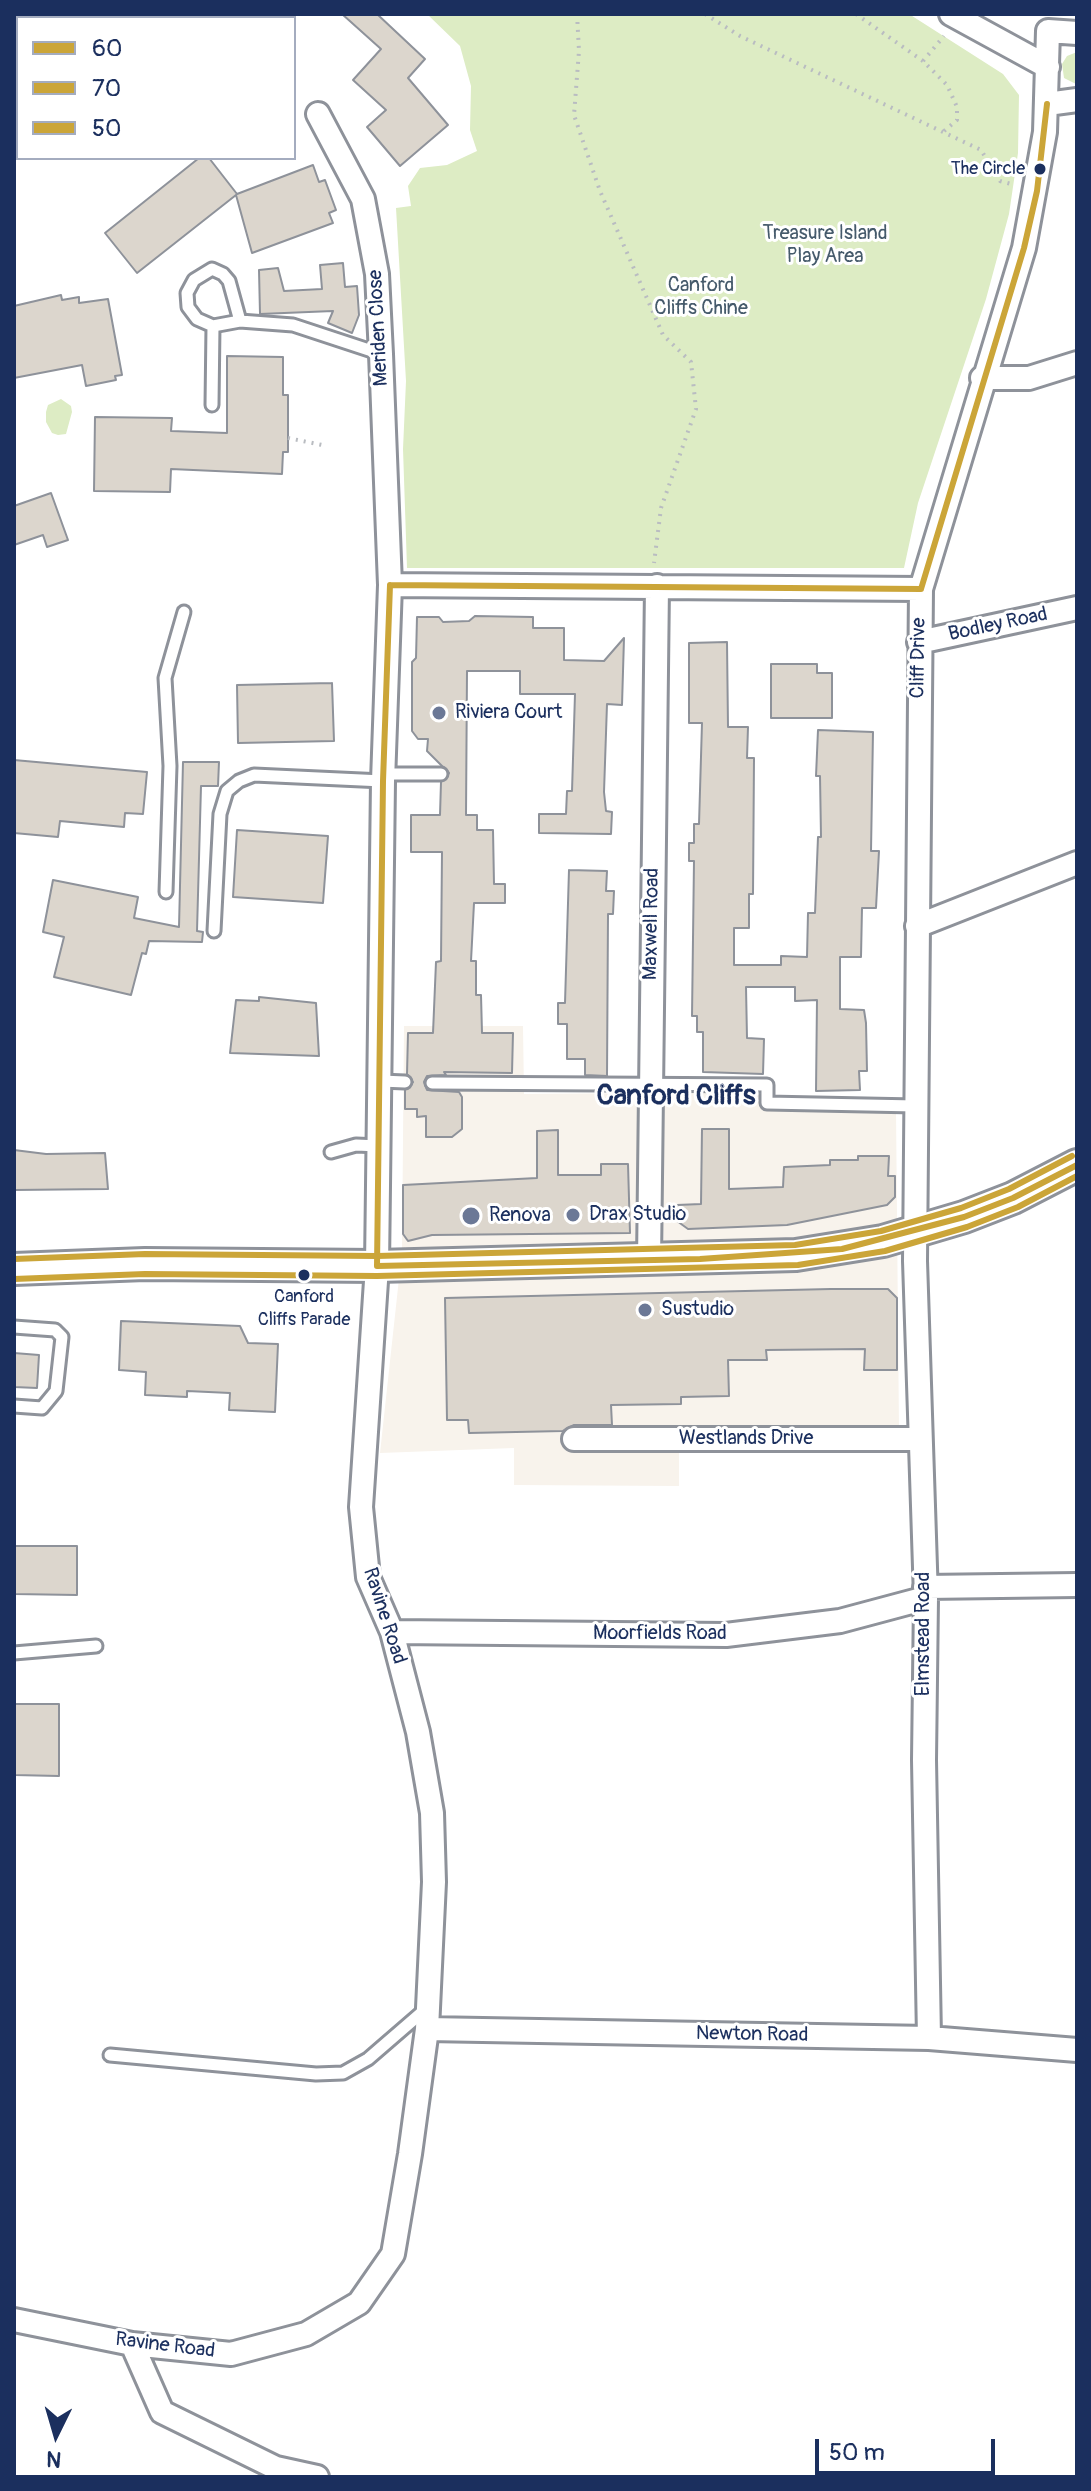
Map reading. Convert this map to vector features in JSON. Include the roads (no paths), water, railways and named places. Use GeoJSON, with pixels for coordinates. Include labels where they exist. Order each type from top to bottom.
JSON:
{"type":"FeatureCollection","features":[{"type":"Feature","properties":{"kind":"main road"},"geometry":{"type":"LineString","coordinates":[[14,1269],[145,1264],[377,1266],[796,1255],[883,1241],[976,1212],[1077,1165]]}},
{"type":"Feature","properties":{"kind":"street"},"geometry":{"type":"LineString","coordinates":[[954,16],[1048,67]]}},
{"type":"Feature","properties":{"kind":"street"},"geometry":{"type":"LineString","coordinates":[[1077,33],[1048,22],[1047,104],[1077,100]]}},
{"type":"Feature","properties":{"kind":"street","name":"Cliff Drive"},"geometry":{"type":"LineString","coordinates":[[915,1230],[921,589],[982,378],[1024,248],[1037,191],[1047,104]]}},
{"type":"Feature","properties":{"kind":"street","name":"Meriden Close"},"geometry":{"type":"LineString","coordinates":[[318,114],[366,210],[377,274],[386,574]]}},
{"type":"Feature","properties":{"kind":"street"},"geometry":{"type":"LineString","coordinates":[[982,378],[1029,378],[1077,363]]}},
{"type":"Feature","properties":{"kind":"street"},"geometry":{"type":"LineString","coordinates":[[386,574],[657,586],[921,589]]}},
{"type":"Feature","properties":{"kind":"street","name":"Ravine Road"},"geometry":{"type":"LineString","coordinates":[[14,2320],[132,2344],[231,2354],[306,2334],[359,2303],[393,2254],[427,2018],[434,1882],[432,1813],[418,1732],[392,1632],[368,1577],[361,1507],[377,1266],[386,574]]}},
{"type":"Feature","properties":{"kind":"street","name":"Maxwell Road"},"geometry":{"type":"LineString","coordinates":[[649,1261],[657,586]]}},
{"type":"Feature","properties":{"kind":"street","name":"Bodley Road"},"geometry":{"type":"LineString","coordinates":[[919,642],[1077,608]]}},
{"type":"Feature","properties":{"kind":"street"},"geometry":{"type":"LineString","coordinates":[[917,926],[1077,863]]}},
{"type":"Feature","properties":{"kind":"street","name":"Elmstead Road"},"geometry":{"type":"LineString","coordinates":[[915,1230],[925,1593],[924,1760],[929,2038]]}},
{"type":"Feature","properties":{"kind":"street","name":"Westlands Drive"},"geometry":{"type":"LineString","coordinates":[[574,1439],[919,1439]]}},
{"type":"Feature","properties":{"kind":"street","name":"Moorfields Road"},"geometry":{"type":"LineString","coordinates":[[392,1632],[726,1635],[840,1621],[925,1593],[1077,1585]]}},
{"type":"Feature","properties":{"kind":"street","name":"Newton Road"},"geometry":{"type":"LineString","coordinates":[[427,2018],[929,2038],[1077,2050]]}},
{"type":"Feature","properties":{"kind":"street"},"geometry":{"type":"LineString","coordinates":[[132,2344],[162,2412],[276,2468],[317,2477]]}},
{"type":"Feature","properties":{"kind":"lane"},"geometry":{"type":"LineString","coordinates":[[240,321],[229,281],[212,269],[194,280],[187,293],[188,307],[197,319],[213,326],[240,321],[293,325],[381,354]]}},
{"type":"Feature","properties":{"kind":"lane"},"geometry":{"type":"LineString","coordinates":[[212,405],[213,326]]}},
{"type":"Feature","properties":{"kind":"lane"},"geometry":{"type":"LineString","coordinates":[[166,892],[170,766],[165,678],[184,612]]}},
{"type":"Feature","properties":{"kind":"lane"},"geometry":{"type":"LineString","coordinates":[[214,931],[220,814],[227,791],[239,781],[254,775],[383,778],[441,774]]}},
{"type":"Feature","properties":{"kind":"lane"},"geometry":{"type":"LineString","coordinates":[[381,1081],[405,1082]]}},
{"type":"Feature","properties":{"kind":"lane"},"geometry":{"type":"LineString","coordinates":[[432,1083],[651,1087],[767,1085],[767,1103],[916,1106]]}},
{"type":"Feature","properties":{"kind":"lane"},"geometry":{"type":"LineString","coordinates":[[331,1152],[356,1145],[380,1146]]}},
{"type":"Feature","properties":{"kind":"lane"},"geometry":{"type":"LineString","coordinates":[[14,1327],[55,1330],[62,1337],[56,1391],[42,1408],[14,1406]]}},
{"type":"Feature","properties":{"kind":"lane"},"geometry":{"type":"LineString","coordinates":[[14,1653],[96,1646]]}},
{"type":"Feature","properties":{"kind":"lane"},"geometry":{"type":"LineString","coordinates":[[110,2055],[316,2074],[343,2073],[427,2018]]}},
{"type":"Feature","properties":{"kind":"place","name":"The Circle"},"geometry":{"type":"Point","coordinates":[1040,169]}},
{"type":"Feature","properties":{"kind":"place","name":"Riviera Court"},"geometry":{"type":"Point","coordinates":[439,713]}},
{"type":"Feature","properties":{"kind":"place","name":"Drax Studio"},"geometry":{"type":"Point","coordinates":[573,1215]}},
{"type":"Feature","properties":{"kind":"place","name":"Renova"},"geometry":{"type":"Point","coordinates":[471,1216]}},
{"type":"Feature","properties":{"kind":"place","name":"Canford Cliffs Parade"},"geometry":{"type":"Point","coordinates":[304,1275]}},
{"type":"Feature","properties":{"kind":"place","name":"Sustudio"},"geometry":{"type":"Point","coordinates":[645,1310]}},
{"type":"Feature","properties":{"kind":"district","name":"Canford Cliffs"},"geometry":{"type":"Point","coordinates":[676,1097]}},
{"type":"Feature","properties":{"kind":"park label","name":"Treasure Island Play Area"},"geometry":{"type":"Point","coordinates":[825,246]}},
{"type":"Feature","properties":{"kind":"park label","name":"Canford Cliffs Chine"},"geometry":{"type":"Point","coordinates":[701,298]}}]}
